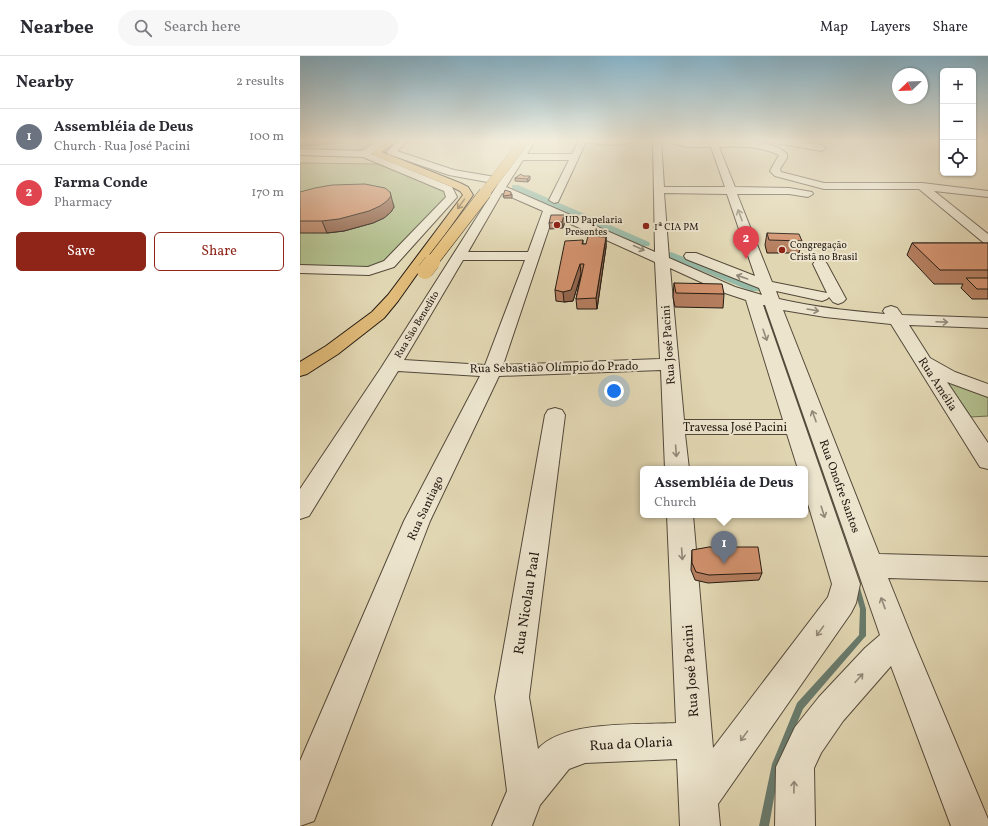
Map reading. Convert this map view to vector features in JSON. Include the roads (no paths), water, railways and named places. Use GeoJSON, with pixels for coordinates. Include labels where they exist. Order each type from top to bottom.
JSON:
{"type":"FeatureCollection","features":[{"type":"Feature","properties":{"kind":"highway"},"geometry":{"type":"LineString","coordinates":[[300,370],[332,350],[378,314],[393,298],[468,195],[464,189],[433,176]]}},
{"type":"Feature","properties":{"kind":"highway"},"geometry":{"type":"LineString","coordinates":[[300,384],[343,355],[392,315],[408,296],[497,176]]}},
{"type":"Feature","properties":{"kind":"street"},"geometry":{"type":"LineString","coordinates":[[300,269],[369,271],[389,264],[452,196],[448,189],[417,176]]}},
{"type":"Feature","properties":{"kind":"street"},"geometry":{"type":"LineString","coordinates":[[463,176],[504,183],[552,205],[669,251]]}},
{"type":"Feature","properties":{"kind":"street","name":"Rua São Benedito"},"geometry":{"type":"LineString","coordinates":[[300,509],[509,176]]}},
{"type":"Feature","properties":{"kind":"street","name":"Rua Santiago"},"geometry":{"type":"LineString","coordinates":[[300,807],[417,521],[492,371],[552,205],[565,176]]}},
{"type":"Feature","properties":{"kind":"street","name":"Rua José Pacini"},"geometry":{"type":"LineString","coordinates":[[658,176],[659,190],[669,251],[670,364],[677,466]]}},
{"type":"Feature","properties":{"kind":"street","name":"Rua Onofre Santos"},"geometry":{"type":"LineString","coordinates":[[725,176],[764,295],[870,566],[897,640],[971,826]]}},
{"type":"Feature","properties":{"kind":"street"},"geometry":{"type":"LineString","coordinates":[[782,176],[824,186],[922,186],[988,194]]}},
{"type":"Feature","properties":{"kind":"street"},"geometry":{"type":"LineString","coordinates":[[869,186],[880,196]]}},
{"type":"Feature","properties":{"kind":"street"},"geometry":{"type":"LineString","coordinates":[[922,186],[988,240]]}},
{"type":"Feature","properties":{"kind":"street"},"geometry":{"type":"LineString","coordinates":[[659,190],[789,191],[834,197]]}},
{"type":"Feature","properties":{"kind":"street"},"geometry":{"type":"LineString","coordinates":[[552,205],[643,237],[669,251],[730,290],[764,295],[853,302]]}},
{"type":"Feature","properties":{"kind":"street"},"geometry":{"type":"LineString","coordinates":[[458,256],[533,256]]}},
{"type":"Feature","properties":{"kind":"street"},"geometry":{"type":"LineString","coordinates":[[820,264],[838,300]]}},
{"type":"Feature","properties":{"kind":"street"},"geometry":{"type":"LineString","coordinates":[[764,295],[840,314],[886,310],[988,310]]}},
{"type":"Feature","properties":{"kind":"street","name":"Rua Onofre Santos"},"geometry":{"type":"LineString","coordinates":[[699,812],[841,603],[846,584],[796,427],[764,295]]}},
{"type":"Feature","properties":{"kind":"street"},"geometry":{"type":"LineString","coordinates":[[886,310],[988,323]]}},
{"type":"Feature","properties":{"kind":"street","name":"Rua Amélia"},"geometry":{"type":"LineString","coordinates":[[886,310],[923,360],[988,462]]}},
{"type":"Feature","properties":{"kind":"street"},"geometry":{"type":"LineString","coordinates":[[923,360],[948,376],[988,392]]}},
{"type":"Feature","properties":{"kind":"street","name":"Rua Sebastião Olímpio do Prado"},"geometry":{"type":"LineString","coordinates":[[391,365],[492,371],[670,364]]}},
{"type":"Feature","properties":{"kind":"street","name":"Rua Nicolau Paal"},"geometry":{"type":"LineString","coordinates":[[526,792],[512,697],[555,415]]}},
{"type":"Feature","properties":{"kind":"street","name":"Travessa José Pacini"},"geometry":{"type":"LineString","coordinates":[[674,427],[796,427]]}},
{"type":"Feature","properties":{"kind":"street","name":"Rua José Pacini"},"geometry":{"type":"LineString","coordinates":[[680,518],[699,812]]}},
{"type":"Feature","properties":{"kind":"street"},"geometry":{"type":"LineString","coordinates":[[870,566],[988,569]]}},
{"type":"Feature","properties":{"kind":"street"},"geometry":{"type":"LineString","coordinates":[[794,826],[795,767],[808,740],[831,709],[876,659],[897,640]]}},
{"type":"Feature","properties":{"kind":"street","name":"Rua da Olaria"},"geometry":{"type":"LineString","coordinates":[[512,826],[526,792],[558,755],[585,745],[695,740]]}},
{"type":"Feature","properties":{"kind":"waterway"},"geometry":{"type":"LineString","coordinates":[[515,187],[645,244]]}},
{"type":"Feature","properties":{"kind":"waterway"},"geometry":{"type":"LineString","coordinates":[[671,255],[755,289]]}},
{"type":"Feature","properties":{"kind":"waterway"},"geometry":{"type":"LineString","coordinates":[[764,826],[776,764],[800,706],[862,636],[863,609],[857,588]]}},
{"type":"Feature","properties":{"kind":"place","name":"UD Papelaria Presentes"},"geometry":{"type":"Point","coordinates":[557,225]}},
{"type":"Feature","properties":{"kind":"place","name":"1ª CIA PM"},"geometry":{"type":"Point","coordinates":[646,226]}},
{"type":"Feature","properties":{"kind":"place","name":"Congregação Cristã no Brasil"},"geometry":{"type":"Point","coordinates":[782,250]}},
{"type":"Feature","properties":{"kind":"place","name":"Farma Conde"},"geometry":{"type":"Point","coordinates":[746,259]}},
{"type":"Feature","properties":{"kind":"place","name":"Assembléia de Deus"},"geometry":{"type":"Point","coordinates":[724,564]}}]}
